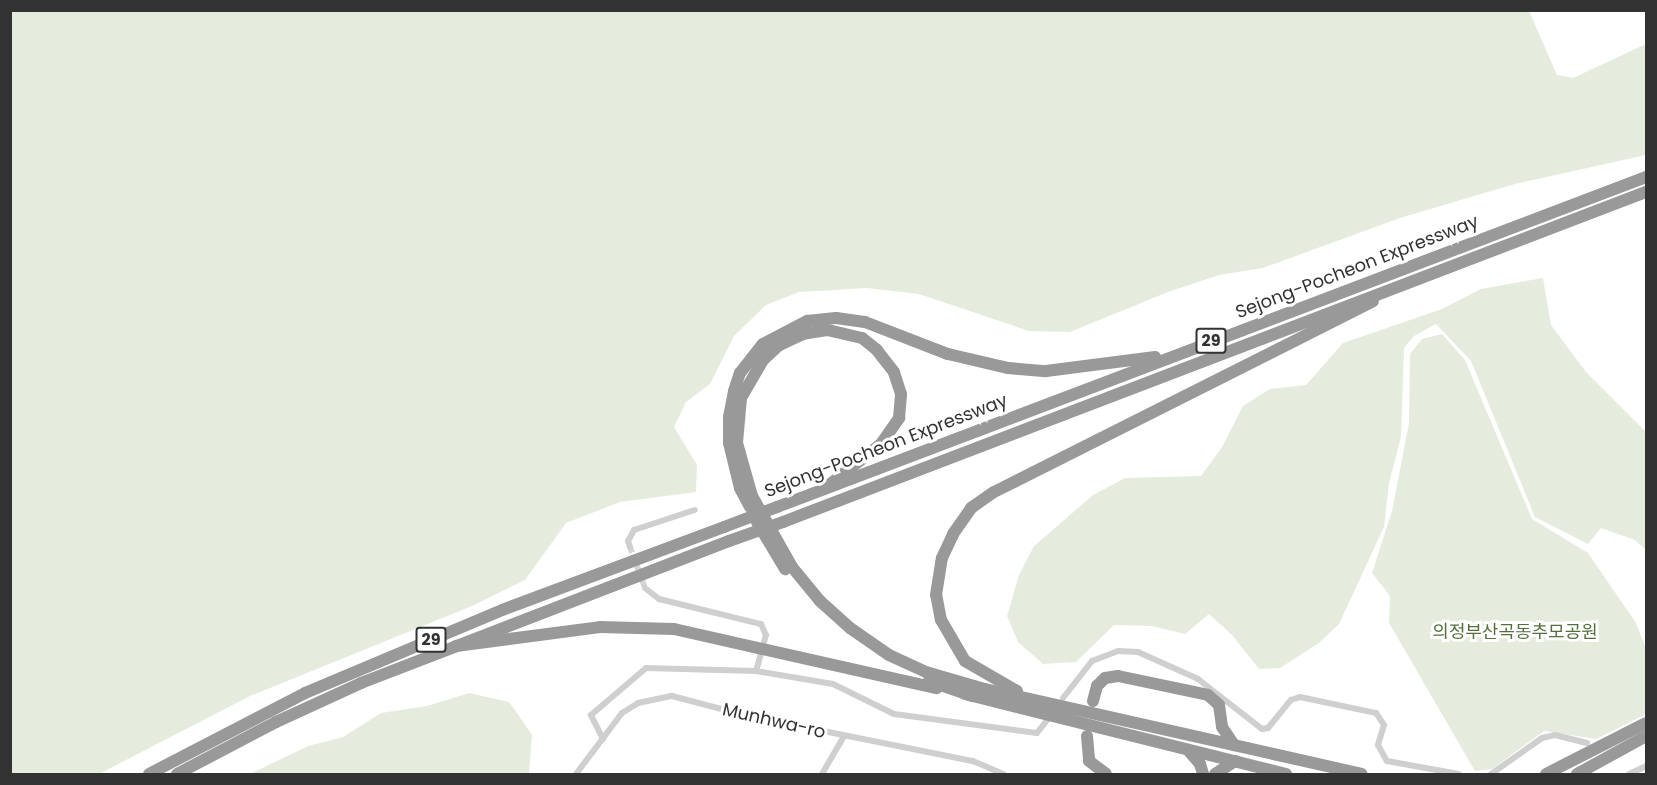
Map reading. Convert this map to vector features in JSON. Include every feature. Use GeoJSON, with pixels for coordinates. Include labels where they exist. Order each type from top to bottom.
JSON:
{"type":"FeatureCollection","features":[{"type":"Feature","properties":{"kind":"highway","name":"Sejong-Pocheon Expressway"},"geometry":{"type":"LineString","coordinates":[[148,774],[305,693],[502,610],[1647,177]]}},
{"type":"Feature","properties":{"kind":"highway","name":"Sejong-Pocheon Expressway"},"geometry":{"type":"LineString","coordinates":[[177,774],[276,722],[456,646],[1410,280],[1647,192]]}},
{"type":"Feature","properties":{"kind":"highway"},"geometry":{"type":"LineString","coordinates":[[1046,703],[980,673],[949,640],[941,620],[936,595],[942,558],[953,534],[971,508],[994,492],[1324,329],[1410,280]]}},
{"type":"Feature","properties":{"kind":"highway"},"geometry":{"type":"LineString","coordinates":[[972,696],[897,668],[862,647],[825,616],[794,582],[770,547],[740,488],[729,443],[729,417],[740,373],[763,344],[787,329],[807,321],[836,318],[865,322],[948,354],[1008,368],[1046,370],[1174,355]]}},
{"type":"Feature","properties":{"kind":"highway"},"geometry":{"type":"LineString","coordinates":[[824,489],[881,444],[899,418],[901,394],[894,372],[877,350],[862,338],[827,330],[803,334],[779,345],[750,376],[739,409],[737,443],[752,496],[792,567],[820,601],[889,655],[936,675],[1046,703],[1362,774]]}},
{"type":"Feature","properties":{"kind":"highway"},"geometry":{"type":"LineString","coordinates":[[456,646],[600,627],[674,629],[972,696],[1286,774]]}},
{"type":"Feature","properties":{"kind":"highway"},"geometry":{"type":"LineString","coordinates":[[1093,701],[1097,686],[1105,678],[1136,677],[1208,695],[1219,705],[1221,716],[1234,745]]}},
{"type":"Feature","properties":{"kind":"highway"},"geometry":{"type":"LineString","coordinates":[[1199,738],[1214,729],[1221,716]]}},
{"type":"Feature","properties":{"kind":"highway"},"geometry":{"type":"LineString","coordinates":[[1546,774],[1647,723]]}},
{"type":"Feature","properties":{"kind":"highway"},"geometry":{"type":"LineString","coordinates":[[1087,736],[1089,761],[1106,774]]}},
{"type":"Feature","properties":{"kind":"highway"},"geometry":{"type":"LineString","coordinates":[[1577,774],[1647,736]]}},
{"type":"Feature","properties":{"kind":"highway"},"geometry":{"type":"LineString","coordinates":[[1188,750],[1200,764],[1203,774]]}},
{"type":"Feature","properties":{"kind":"highway"},"geometry":{"type":"LineString","coordinates":[[1215,774],[1235,761]]}},
{"type":"Feature","properties":{"kind":"street"},"geometry":{"type":"LineString","coordinates":[[630,547],[628,541],[634,530],[695,510]]}},
{"type":"Feature","properties":{"kind":"street"},"geometry":{"type":"LineString","coordinates":[[645,588],[659,599],[760,624],[766,635],[764,642]]}},
{"type":"Feature","properties":{"kind":"street"},"geometry":{"type":"LineString","coordinates":[[1063,698],[1092,661],[1118,651],[1138,652],[1198,679],[1262,729],[1276,720],[1291,700],[1300,697],[1376,713],[1384,725],[1378,745],[1387,760],[1459,774]]}},
{"type":"Feature","properties":{"kind":"street"},"geometry":{"type":"LineString","coordinates":[[756,671],[761,653]]}},
{"type":"Feature","properties":{"kind":"street"},"geometry":{"type":"LineString","coordinates":[[603,739],[591,715],[646,668],[756,671],[833,684],[894,714],[976,723],[1001,732],[1037,733],[1047,720]]}},
{"type":"Feature","properties":{"kind":"street","name":"Munhwa-ro"},"geometry":{"type":"LineString","coordinates":[[578,772],[622,713],[639,703],[672,696],[844,736],[973,761],[1004,774]]}},
{"type":"Feature","properties":{"kind":"street"},"geometry":{"type":"LineString","coordinates":[[1491,774],[1542,738],[1555,735],[1587,742]]}},
{"type":"Feature","properties":{"kind":"street"},"geometry":{"type":"LineString","coordinates":[[822,774],[844,736]]}},
{"type":"Feature","properties":{"kind":"street"},"geometry":{"type":"LineString","coordinates":[[1629,774],[1647,766]]}},
{"type":"Feature","properties":{"kind":"street"},"geometry":{"type":"LineString","coordinates":[[578,772],[588,774]]}},
{"type":"Feature","properties":{"kind":"green space"},"geometry":{"type":"Polygon","coordinates":[[[10,11],[1529,11],[1557,75],[1573,78],[1646,44],[1646,155],[1515,184],[1400,218],[1263,268],[1219,275],[1168,292],[1070,332],[1029,331],[919,294],[867,288],[799,292],[766,305],[734,336],[710,384],[686,402],[674,427],[697,465],[696,492],[620,502],[566,523],[525,580],[472,606],[250,696],[99,774],[11,774],[10,11]]]}},
{"type":"Feature","properties":{"kind":"green space"},"geometry":{"type":"Polygon","coordinates":[[[1543,278],[1551,325],[1586,372],[1646,432],[1646,550],[1635,540],[1601,528],[1588,544],[1535,517],[1471,361],[1436,324],[1414,336],[1404,348],[1401,437],[1389,483],[1384,527],[1339,624],[1319,643],[1280,668],[1259,669],[1232,635],[1209,614],[1185,634],[1152,626],[1114,625],[1076,662],[1043,664],[1018,642],[1007,616],[1019,575],[1034,546],[1093,495],[1125,478],[1201,476],[1222,447],[1243,406],[1270,389],[1306,385],[1343,343],[1442,309],[1481,289],[1543,278]]]}},
{"type":"Feature","properties":{"kind":"green space","name":"의정부산곡동추모공원"},"geometry":{"type":"Polygon","coordinates":[[[1442,334],[1465,360],[1532,519],[1588,553],[1636,623],[1646,649],[1646,714],[1596,739],[1544,731],[1492,769],[1475,771],[1389,623],[1390,596],[1372,573],[1392,511],[1409,423],[1410,354],[1422,339],[1442,334]]]}},
{"type":"Feature","properties":{"kind":"green space"},"geometry":{"type":"Polygon","coordinates":[[[469,693],[509,702],[515,710],[532,735],[529,774],[250,774],[308,746],[343,737],[381,713],[427,706],[469,693]]]}},
{"type":"Feature","properties":{"kind":"tunnel"},"geometry":{"type":"LineString","coordinates":[[630,547],[645,588]]}}]}
